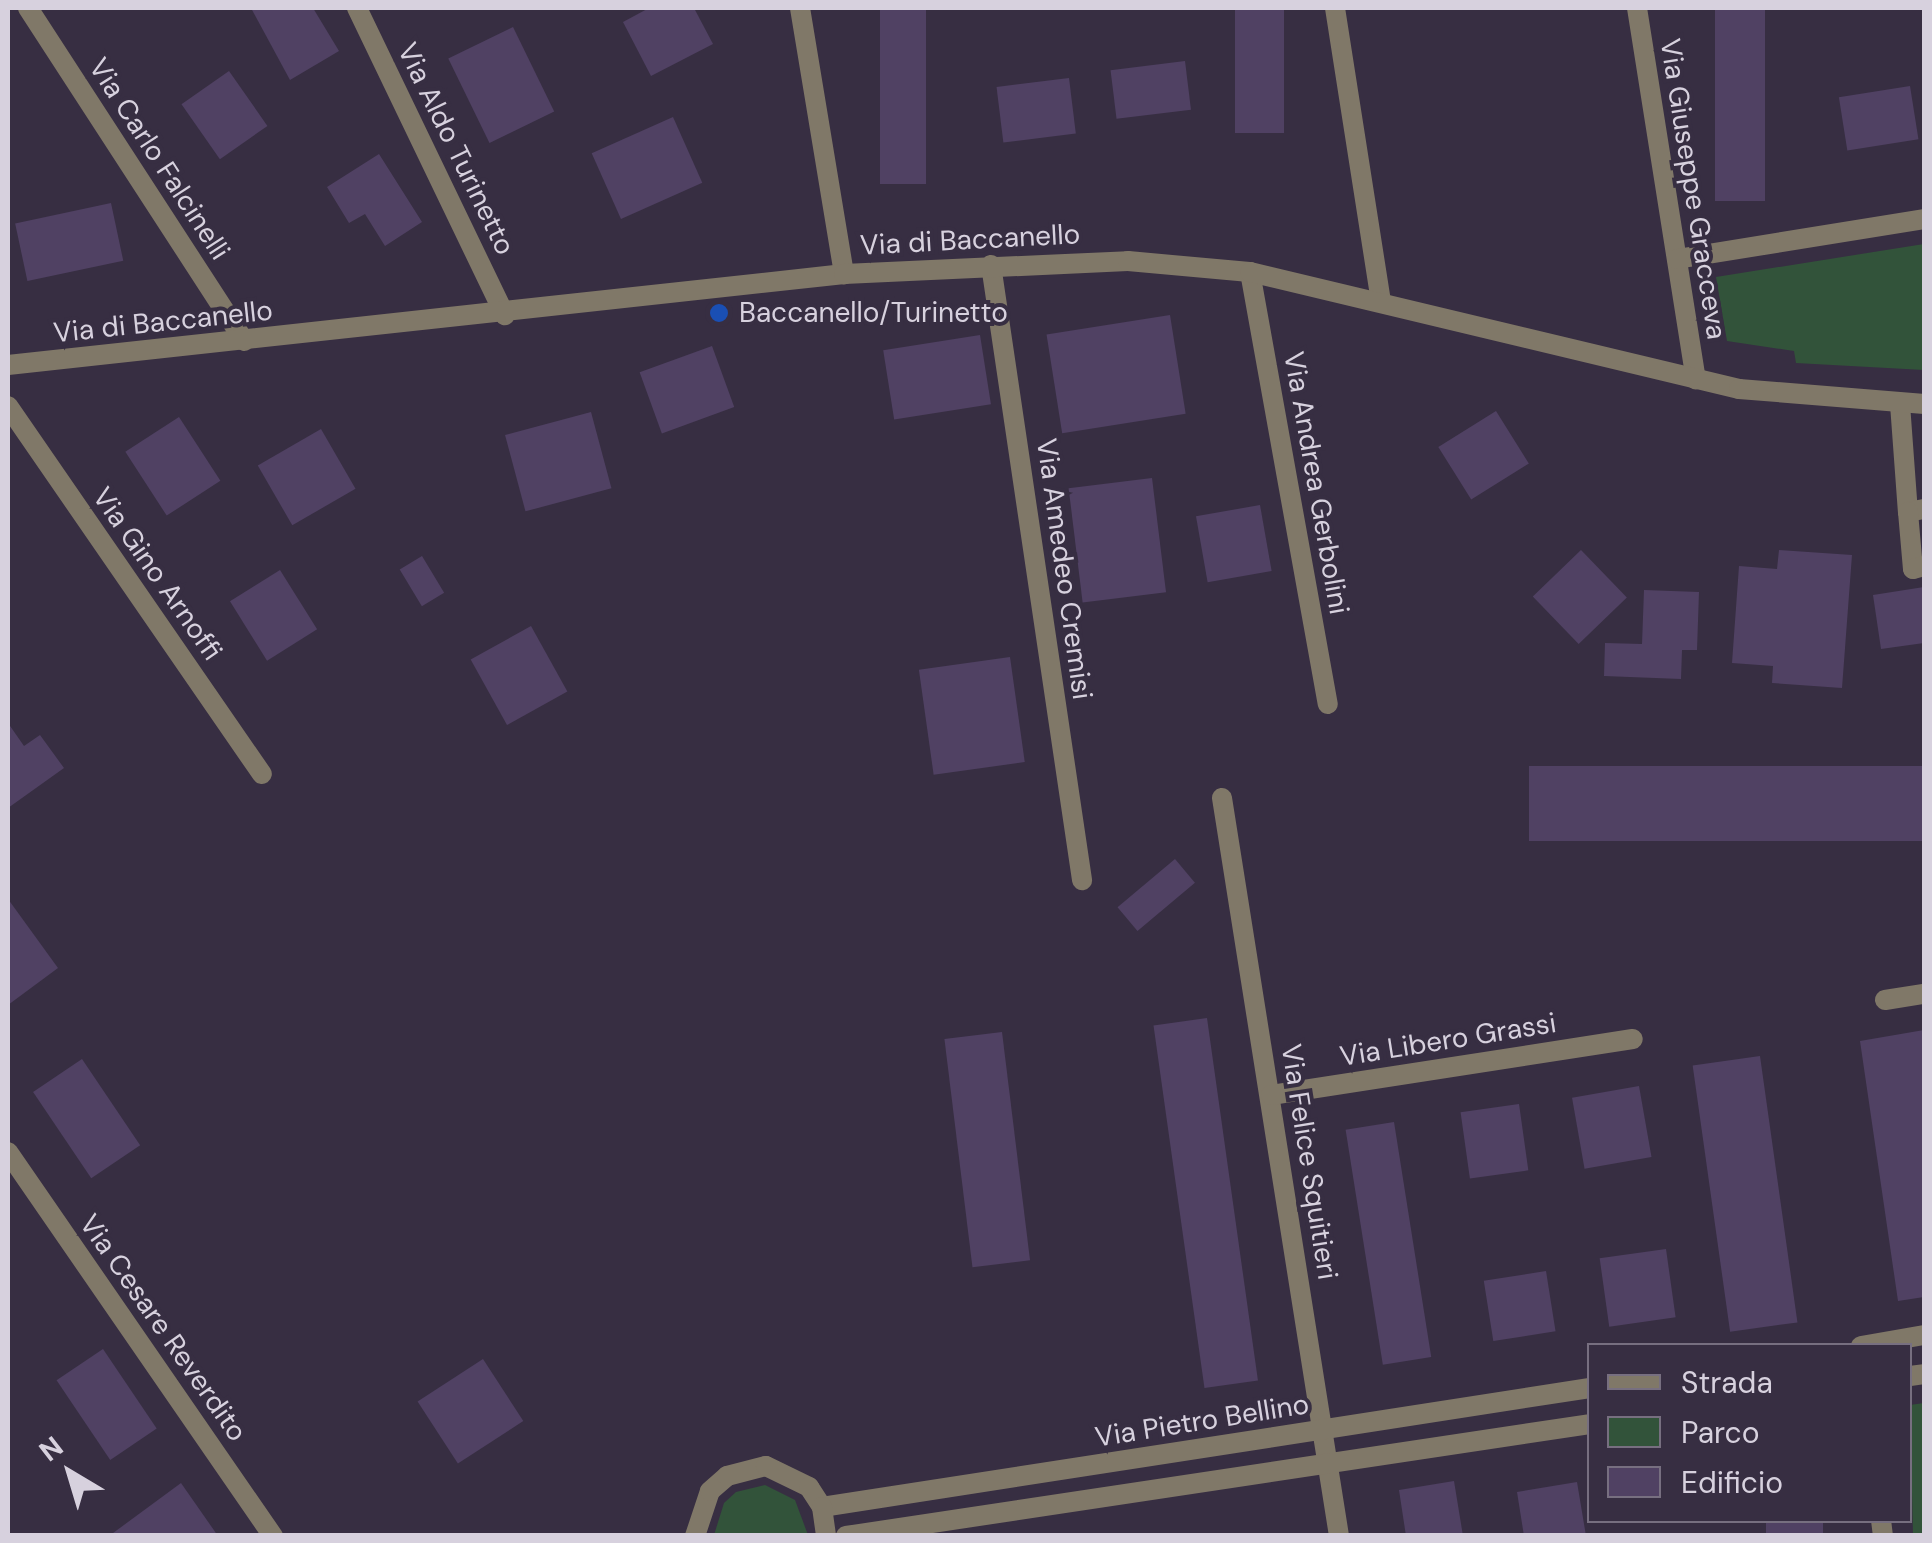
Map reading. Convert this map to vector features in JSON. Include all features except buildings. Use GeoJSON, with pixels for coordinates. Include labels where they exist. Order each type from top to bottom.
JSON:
{"type":"FeatureCollection","features":[{"type":"Feature","properties":{"kind":"street","name":"Via Carlo Falcinelli"},"geometry":{"type":"LineString","coordinates":[[28,8],[244,341]]}},
{"type":"Feature","properties":{"kind":"street","name":"Via Aldo Turinetto"},"geometry":{"type":"LineString","coordinates":[[357,8],[505,315]]}},
{"type":"Feature","properties":{"kind":"street"},"geometry":{"type":"LineString","coordinates":[[800,8],[844,274]]}},
{"type":"Feature","properties":{"kind":"street"},"geometry":{"type":"LineString","coordinates":[[1335,8],[1381,301]]}},
{"type":"Feature","properties":{"kind":"street","name":"Via Giuseppe Gracceva"},"geometry":{"type":"LineString","coordinates":[[1637,8],[1696,380]]}},
{"type":"Feature","properties":{"kind":"street"},"geometry":{"type":"LineString","coordinates":[[1677,258],[1924,219]]}},
{"type":"Feature","properties":{"kind":"street","name":"Via di Baccanello"},"geometry":{"type":"LineString","coordinates":[[8,365],[505,315],[844,274],[1128,262],[1250,272],[1696,380],[1816,399],[1924,404]]}},
{"type":"Feature","properties":{"kind":"street","name":"Via Amedeo Cremisi"},"geometry":{"type":"LineString","coordinates":[[990,266],[1082,880]]}},
{"type":"Feature","properties":{"kind":"street","name":"Via Andrea Gerbolini"},"geometry":{"type":"LineString","coordinates":[[1250,272],[1328,704]]}},
{"type":"Feature","properties":{"kind":"street"},"geometry":{"type":"LineString","coordinates":[[1900,404],[1916,510],[1913,569],[1924,566]]}},
{"type":"Feature","properties":{"kind":"street","name":"Via Gino Arnoffi"},"geometry":{"type":"LineString","coordinates":[[8,406],[262,774]]}},
{"type":"Feature","properties":{"kind":"street","name":"Via Felice Squitieri"},"geometry":{"type":"LineString","coordinates":[[1222,798],[1339,1536]]}},
{"type":"Feature","properties":{"kind":"street"},"geometry":{"type":"LineString","coordinates":[[1886,1000],[1924,994]]}},
{"type":"Feature","properties":{"kind":"street","name":"Via Libero Grassi"},"geometry":{"type":"LineString","coordinates":[[1271,1096],[1632,1039]]}},
{"type":"Feature","properties":{"kind":"street","name":"Via Cesare Reverdito"},"geometry":{"type":"LineString","coordinates":[[8,1152],[273,1536]]}},
{"type":"Feature","properties":{"kind":"street"},"geometry":{"type":"LineString","coordinates":[[1878,1343],[1924,1335]]}},
{"type":"Feature","properties":{"kind":"street","name":"Via Pietro Bellino"},"geometry":{"type":"LineString","coordinates":[[822,1508],[1587,1388]]}},
{"type":"Feature","properties":{"kind":"street"},"geometry":{"type":"LineString","coordinates":[[846,1536],[1587,1424]]}},
{"type":"Feature","properties":{"kind":"street"},"geometry":{"type":"LineString","coordinates":[[695,1536],[710,1491],[746,1468],[785,1471],[809,1487],[822,1508],[826,1536]]}},
{"type":"Feature","properties":{"kind":"green space"},"geometry":{"type":"Polygon","coordinates":[[[1924,244],[1924,370],[1796,363],[1794,351],[1727,341],[1716,277],[1924,244]]]}},
{"type":"Feature","properties":{"kind":"green space"},"geometry":{"type":"Polygon","coordinates":[[[1924,1403],[1924,1535],[1913,1535],[1912,1405],[1924,1403]]]}},
{"type":"Feature","properties":{"kind":"green space"},"geometry":{"type":"Polygon","coordinates":[[[765,1485],[795,1500],[808,1535],[714,1535],[724,1503],[736,1492],[765,1485]]]}},
{"type":"Feature","properties":{"kind":"place","name":"Baccanello/Turinetto"},"geometry":{"type":"Point","coordinates":[719,313]}}]}
